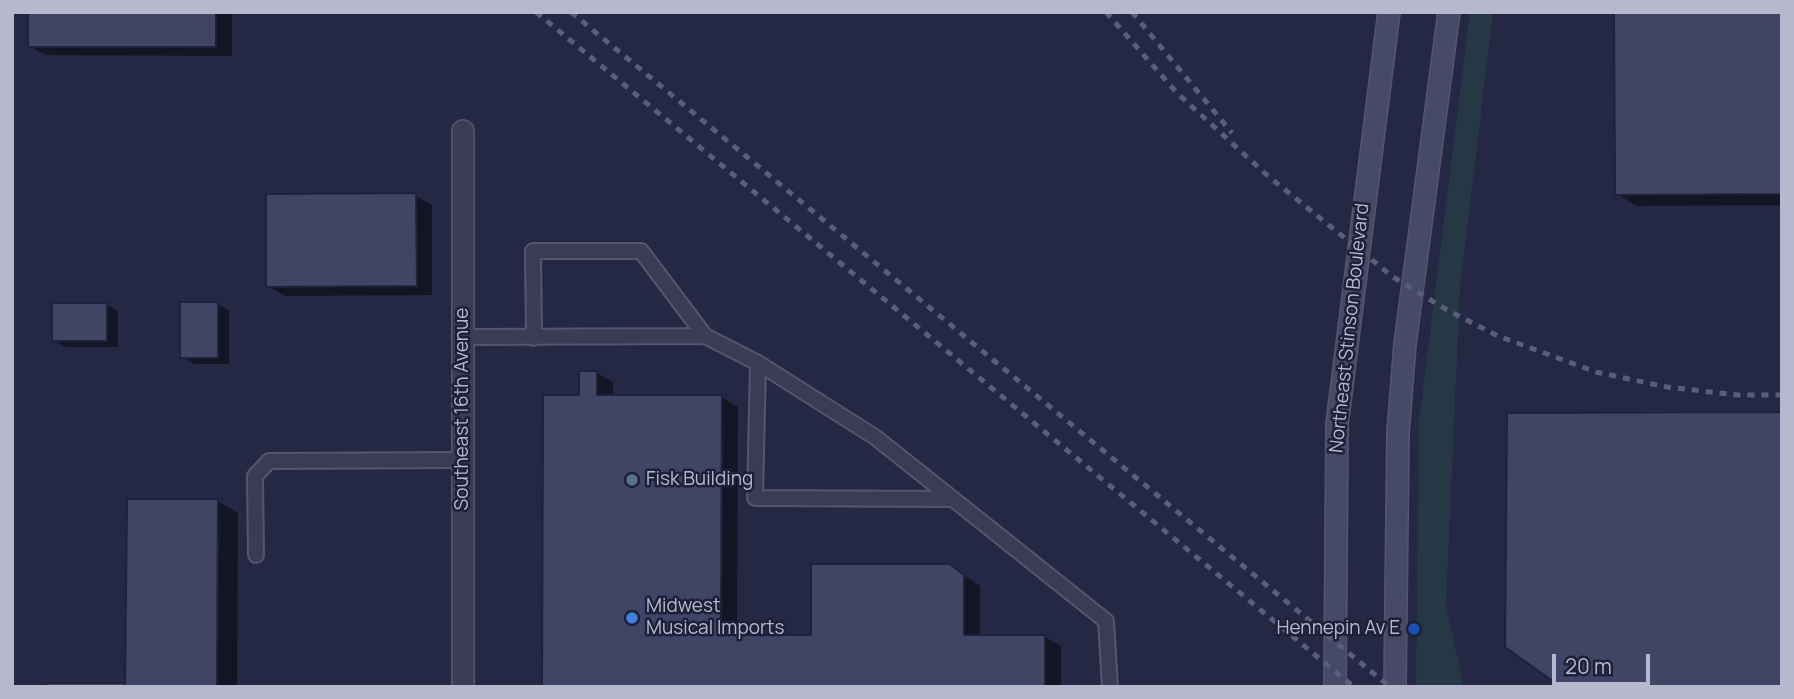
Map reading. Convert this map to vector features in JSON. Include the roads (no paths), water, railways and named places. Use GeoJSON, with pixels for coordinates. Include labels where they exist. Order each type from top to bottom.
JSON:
{"type":"FeatureCollection","features":[{"type":"Feature","properties":{"kind":"main road","name":"Northeast Stinson Boulevard"},"geometry":{"type":"LineString","coordinates":[[1335,687],[1337,424],[1389,12]]}},
{"type":"Feature","properties":{"kind":"main road"},"geometry":{"type":"LineString","coordinates":[[1395,687],[1398,433],[1405,344],[1449,12]]}},
{"type":"Feature","properties":{"kind":"street","name":"Southeast 16th Avenue"},"geometry":{"type":"LineString","coordinates":[[463,131],[463,687]]}},
{"type":"Feature","properties":{"kind":"lane"},"geometry":{"type":"LineString","coordinates":[[534,338],[533,251],[641,251],[705,336],[758,363],[876,437],[1106,621],[1110,687]]}},
{"type":"Feature","properties":{"kind":"lane"},"geometry":{"type":"LineString","coordinates":[[463,337],[705,336]]}},
{"type":"Feature","properties":{"kind":"lane"},"geometry":{"type":"LineString","coordinates":[[758,363],[755,498],[953,499]]}},
{"type":"Feature","properties":{"kind":"lane"},"geometry":{"type":"LineString","coordinates":[[256,555],[255,476],[269,461],[463,460]]}},
{"type":"Feature","properties":{"kind":"railway"},"geometry":{"type":"LineString","coordinates":[[536,12],[1354,687]]}},
{"type":"Feature","properties":{"kind":"railway"},"geometry":{"type":"LineString","coordinates":[[571,12],[1390,687]]}},
{"type":"Feature","properties":{"kind":"railway"},"geometry":{"type":"LineString","coordinates":[[1106,12],[1177,93],[1268,176],[1393,277],[1447,310],[1498,336],[1596,372],[1667,387],[1737,395],[1782,395]]}},
{"type":"Feature","properties":{"kind":"railway"},"geometry":{"type":"LineString","coordinates":[[1132,12],[1232,133]]}},
{"type":"Feature","properties":{"kind":"place","name":"Fisk Building"},"geometry":{"type":"Point","coordinates":[632,480]}},
{"type":"Feature","properties":{"kind":"place","name":"Midwest Musical Imports"},"geometry":{"type":"Point","coordinates":[632,618]}},
{"type":"Feature","properties":{"kind":"place","name":"Hennepin Av E"},"geometry":{"type":"Point","coordinates":[1414,629]}}]}
